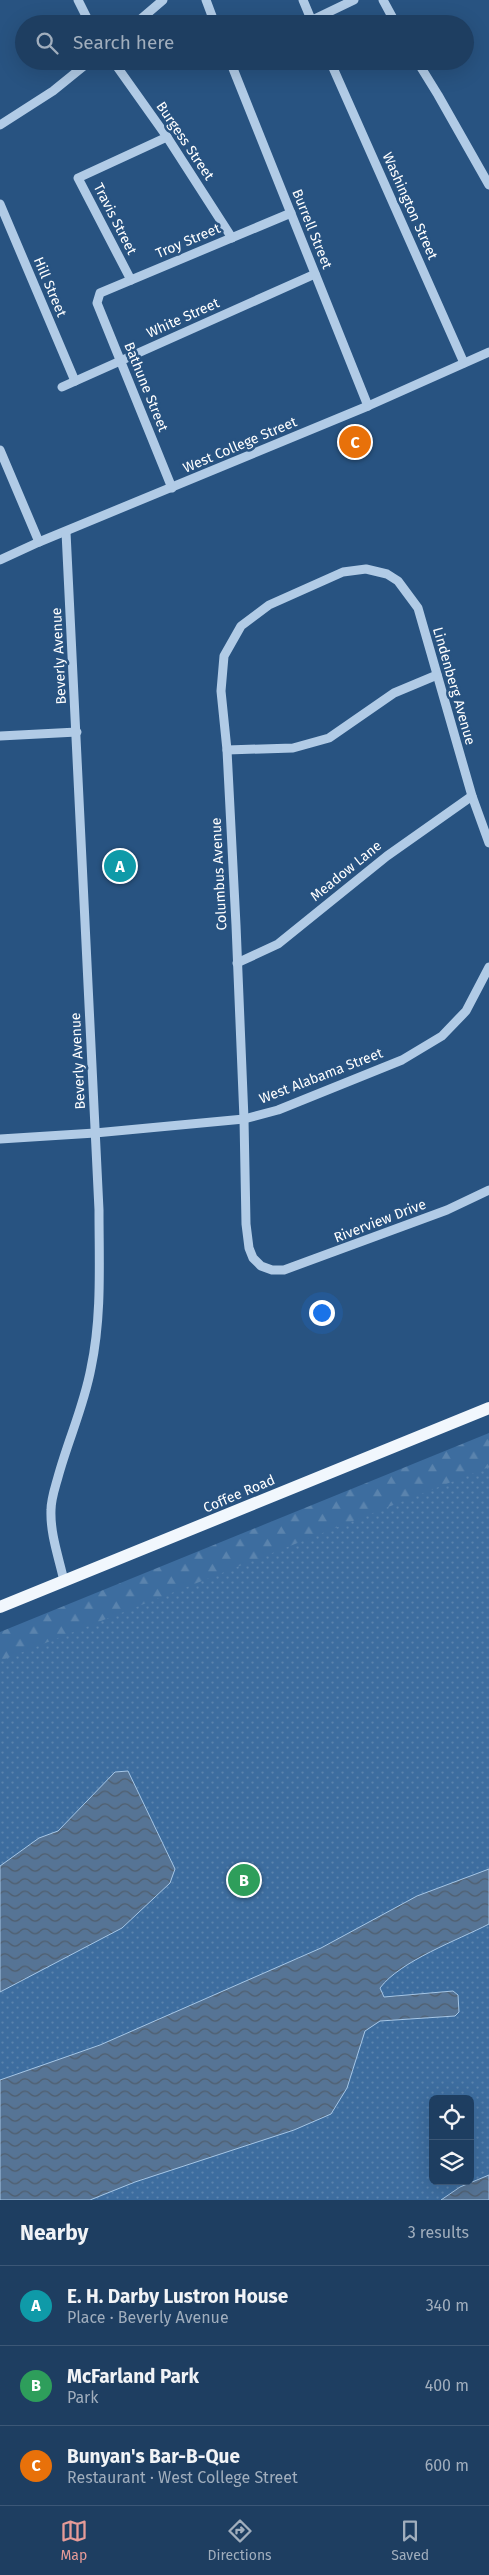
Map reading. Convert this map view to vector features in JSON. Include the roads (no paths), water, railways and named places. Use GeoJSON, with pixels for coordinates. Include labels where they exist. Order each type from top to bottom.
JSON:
{"type":"FeatureCollection","features":[{"type":"Feature","properties":{"kind":"main road","name":"Coffee Road"},"geometry":{"type":"LineString","coordinates":[[0,1607],[489,1408]]}},
{"type":"Feature","properties":{"kind":"street"},"geometry":{"type":"LineString","coordinates":[[78,0],[86,15]]}},
{"type":"Feature","properties":{"kind":"street"},"geometry":{"type":"LineString","coordinates":[[146,15],[163,0]]}},
{"type":"Feature","properties":{"kind":"street"},"geometry":{"type":"LineString","coordinates":[[206,0],[212,15]]}},
{"type":"Feature","properties":{"kind":"street"},"geometry":{"type":"LineString","coordinates":[[303,0],[308,15]]}},
{"type":"Feature","properties":{"kind":"street"},"geometry":{"type":"LineString","coordinates":[[325,15],[354,0]]}},
{"type":"Feature","properties":{"kind":"street"},"geometry":{"type":"LineString","coordinates":[[382,0],[391,15]]}},
{"type":"Feature","properties":{"kind":"street"},"geometry":{"type":"LineString","coordinates":[[0,125],[53,91],[79,70]]}},
{"type":"Feature","properties":{"kind":"street","name":"Burgess Street"},"geometry":{"type":"LineString","coordinates":[[119,70],[167,137],[232,238]]}},
{"type":"Feature","properties":{"kind":"street","name":"Burrell Street"},"geometry":{"type":"LineString","coordinates":[[234,70],[368,406]]}},
{"type":"Feature","properties":{"kind":"street","name":"Washington Street"},"geometry":{"type":"LineString","coordinates":[[334,70],[464,363]]}},
{"type":"Feature","properties":{"kind":"street"},"geometry":{"type":"LineString","coordinates":[[421,70],[489,185]]}},
{"type":"Feature","properties":{"kind":"street","name":"Travis Street"},"geometry":{"type":"LineString","coordinates":[[131,280],[78,178],[167,137]]}},
{"type":"Feature","properties":{"kind":"street","name":"Hill Street"},"geometry":{"type":"LineString","coordinates":[[0,204],[75,381]]}},
{"type":"Feature","properties":{"kind":"street","name":"Troy Street"},"geometry":{"type":"LineString","coordinates":[[98,297],[100,293],[290,213]]}},
{"type":"Feature","properties":{"kind":"street","name":"White Street"},"geometry":{"type":"LineString","coordinates":[[62,387],[316,274]]}},
{"type":"Feature","properties":{"kind":"street","name":"Bathune Street"},"geometry":{"type":"LineString","coordinates":[[98,297],[96,302],[172,488]]}},
{"type":"Feature","properties":{"kind":"street","name":"West College Street"},"geometry":{"type":"LineString","coordinates":[[0,560],[39,542],[368,406],[489,352]]}},
{"type":"Feature","properties":{"kind":"street"},"geometry":{"type":"LineString","coordinates":[[0,450],[39,542]]}},
{"type":"Feature","properties":{"kind":"street","name":"Beverly Avenue"},"geometry":{"type":"LineString","coordinates":[[64,1581],[53,1534],[51,1510],[64,1453],[84,1399],[97,1332],[100,1281],[77,732],[66,532]]}},
{"type":"Feature","properties":{"kind":"street","name":"Columbus Avenue"},"geometry":{"type":"LineString","coordinates":[[278,1270],[261,1266],[253,1258],[248,1248],[244,1119],[222,667],[229,645],[241,626],[269,605],[343,572],[366,569],[388,574]]}},
{"type":"Feature","properties":{"kind":"street","name":"Lindenberg Avenue"},"geometry":{"type":"LineString","coordinates":[[388,574],[405,589],[418,608],[472,796],[489,843]]}},
{"type":"Feature","properties":{"kind":"street"},"geometry":{"type":"LineString","coordinates":[[227,750],[293,748],[329,738],[394,693],[437,675]]}},
{"type":"Feature","properties":{"kind":"street"},"geometry":{"type":"LineString","coordinates":[[0,736],[77,732]]}},
{"type":"Feature","properties":{"kind":"street","name":"Meadow Lane"},"geometry":{"type":"LineString","coordinates":[[236,963],[278,944],[387,856],[472,796]]}},
{"type":"Feature","properties":{"kind":"street","name":"West Alabama Street"},"geometry":{"type":"LineString","coordinates":[[0,1139],[95,1133],[244,1119],[278,1110],[423,1049],[442,1036],[459,1020],[472,1001],[489,967]]}},
{"type":"Feature","properties":{"kind":"street","name":"Riverview Drive"},"geometry":{"type":"LineString","coordinates":[[278,1270],[339,1251],[447,1210],[489,1190]]}},
{"type":"Feature","properties":{"kind":"water"},"geometry":{"type":"Polygon","coordinates":[[[128,1771],[175,1869],[170,1883],[122,1928],[0,1992],[0,1866],[39,1838],[58,1831],[115,1772],[128,1771]]]}},
{"type":"Feature","properties":{"kind":"water"},"geometry":{"type":"Polygon","coordinates":[[[489,1869],[489,1924],[415,1960],[389,1978],[380,1988],[384,1997],[453,1991],[458,1995],[459,2012],[455,2016],[380,2021],[365,2031],[347,2088],[331,2114],[294,2130],[135,2182],[90,2200],[0,2200],[0,2080],[100,2045],[321,1948],[417,1896],[489,1869]]]}},
{"type":"Feature","properties":{"kind":"water"},"geometry":{"type":"Polygon","coordinates":[[[489,2175],[489,2200],[441,2200],[460,2187],[474,2185],[474,2181],[489,2175]]]}},
{"type":"Feature","properties":{"kind":"place","name":"Bunyan's Bar-B-Que"},"geometry":{"type":"Point","coordinates":[355,442]}},
{"type":"Feature","properties":{"kind":"place","name":"E. H. Darby Lustron House"},"geometry":{"type":"Point","coordinates":[120,866]}},
{"type":"Feature","properties":{"kind":"place","name":"McFarland Park"},"geometry":{"type":"Point","coordinates":[244,1880]}}]}
